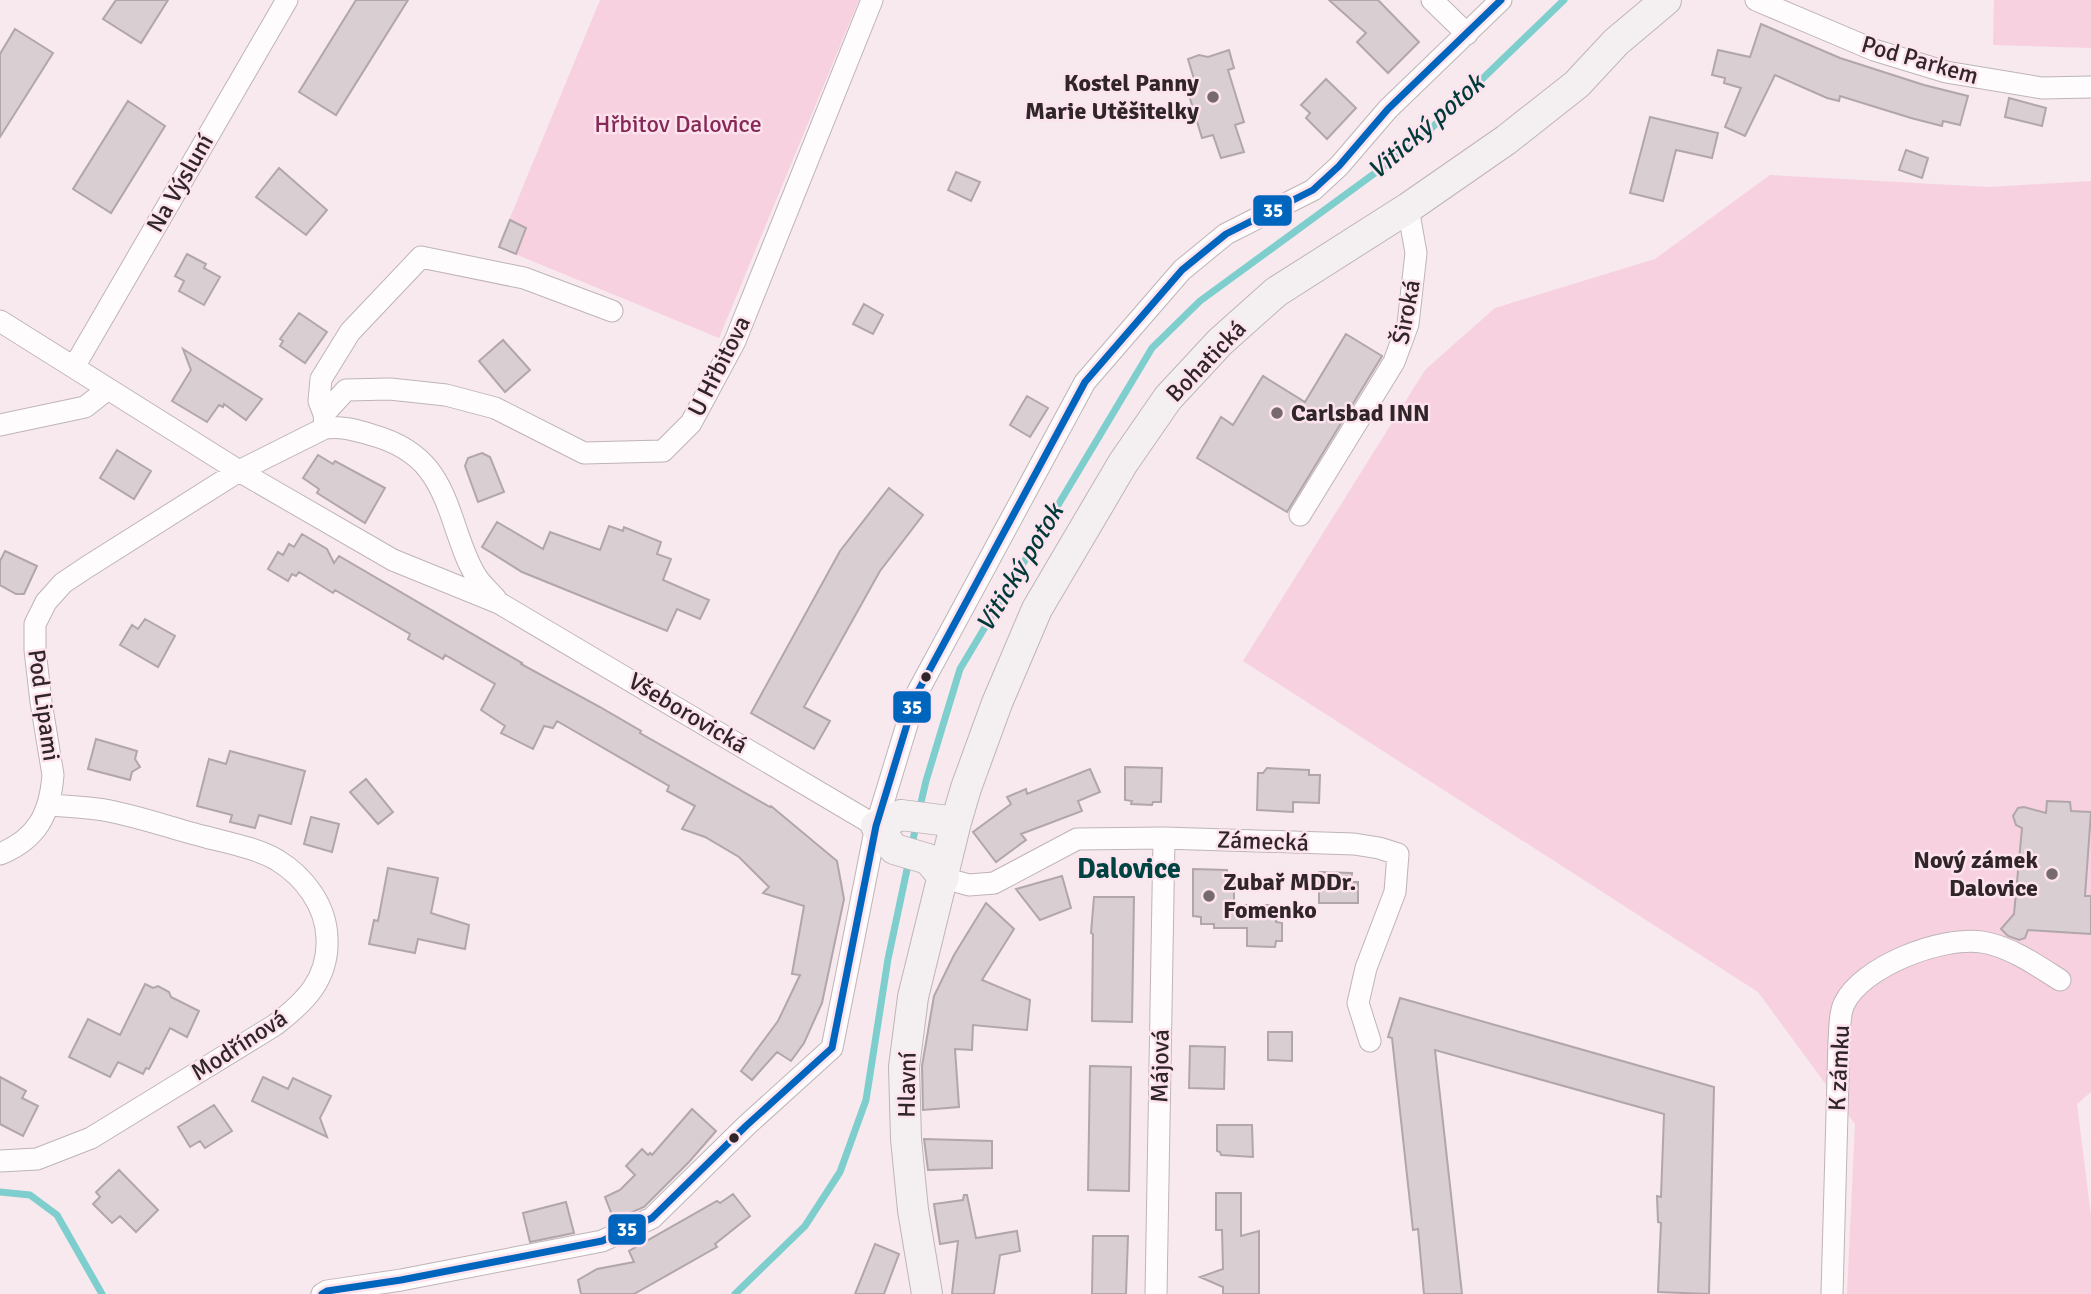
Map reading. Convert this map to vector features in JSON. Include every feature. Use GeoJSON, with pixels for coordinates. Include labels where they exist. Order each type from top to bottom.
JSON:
{"type":"FeatureCollection","features":[{"type":"Feature","properties":{"kind":"street","name":"Na Výsluní"},"geometry":{"type":"LineString","coordinates":[[74,367],[287,0]]}},
{"type":"Feature","properties":{"kind":"street","name":"U Hřbitova"},"geometry":{"type":"LineString","coordinates":[[324,421],[346,390],[401,390],[446,395],[495,408],[584,453],[663,451],[691,424],[735,341],[872,0]]}},
{"type":"Feature","properties":{"kind":"street"},"geometry":{"type":"LineString","coordinates":[[1432,0],[1468,34]]}},
{"type":"Feature","properties":{"kind":"street"},"geometry":{"type":"LineString","coordinates":[[322,1294],[602,1241],[653,1218],[747,1125],[832,1048],[916,695],[1084,382],[1182,270],[1226,234],[1313,190],[1388,109],[1502,0]]}},
{"type":"Feature","properties":{"kind":"street","name":"Bohatická"},"geometry":{"type":"LineString","coordinates":[[936,868],[947,821],[1037,609],[1123,463],[1168,398],[1220,342],[1276,292],[1408,208],[1506,140],[1577,84],[1616,42],[1666,0]]}},
{"type":"Feature","properties":{"kind":"street","name":"Pod Parkem"},"geometry":{"type":"LineString","coordinates":[[1755,0],[1874,50],[1946,72],[2042,88],[2091,87]]}},
{"type":"Feature","properties":{"kind":"street","name":"Široká"},"geometry":{"type":"LineString","coordinates":[[1300,515],[1399,350],[1408,324],[1416,253],[1408,208]]}},
{"type":"Feature","properties":{"kind":"street"},"geometry":{"type":"LineString","coordinates":[[239,471],[324,421],[319,401],[321,379],[350,332],[421,257],[524,278],[612,311]]}},
{"type":"Feature","properties":{"kind":"street","name":"Všeborovická"},"geometry":{"type":"LineString","coordinates":[[0,321],[239,471],[393,560],[499,603],[888,820]]}},
{"type":"Feature","properties":{"kind":"street"},"geometry":{"type":"LineString","coordinates":[[0,425],[85,407],[108,389]]}},
{"type":"Feature","properties":{"kind":"street","name":"Všeborovická"},"geometry":{"type":"LineString","coordinates":[[324,421],[380,437],[401,446],[420,460],[437,479],[462,548],[477,578],[499,603]]}},
{"type":"Feature","properties":{"kind":"street","name":"Pod Lipami"},"geometry":{"type":"LineString","coordinates":[[0,854],[23,842],[37,829],[49,805],[54,775],[35,650],[35,624],[46,602],[64,583],[87,567],[239,471]]}},
{"type":"Feature","properties":{"kind":"street","name":"Modřínová"},"geometry":{"type":"LineString","coordinates":[[0,1161],[37,1159],[91,1138],[275,1025],[302,1004],[321,975],[328,949],[326,921],[315,898],[300,878],[276,860],[242,847],[99,809],[49,805]]}},
{"type":"Feature","properties":{"kind":"street"},"geometry":{"type":"LineString","coordinates":[[888,820],[947,821]]}},
{"type":"Feature","properties":{"kind":"street"},"geometry":{"type":"LineString","coordinates":[[888,820],[894,849],[936,868]]}},
{"type":"Feature","properties":{"kind":"street","name":"Zámecká"},"geometry":{"type":"LineString","coordinates":[[936,868],[969,885],[994,883],[1077,839],[1164,838],[1354,844],[1398,854],[1395,892],[1366,968],[1358,1003],[1370,1041]]}},
{"type":"Feature","properties":{"kind":"street","name":"Májová"},"geometry":{"type":"LineString","coordinates":[[1156,1294],[1164,838]]}},
{"type":"Feature","properties":{"kind":"street","name":"Hlavní"},"geometry":{"type":"LineString","coordinates":[[927,1294],[906,1139],[904,1067],[936,868]]}},
{"type":"Feature","properties":{"kind":"street","name":"K zámku"},"geometry":{"type":"LineString","coordinates":[[1832,1294],[1839,1041],[1843,1005],[1857,986],[1885,966],[1919,950],[1955,943],[1982,942],[2024,957],[2060,980]]}},
{"type":"Feature","properties":{"kind":"green space","name":"Hřbitov Dalovice"},"geometry":{"type":"Polygon","coordinates":[[[600,0],[859,0],[719,338],[498,247],[600,0]]]}},
{"type":"Feature","properties":{"kind":"green space"},"geometry":{"type":"Polygon","coordinates":[[[1994,0],[2091,0],[2091,48],[1993,45],[1994,0]]]}},
{"type":"Feature","properties":{"kind":"green space"},"geometry":{"type":"Polygon","coordinates":[[[1770,175],[1989,187],[2091,181],[2091,1092],[2077,1104],[2091,1216],[2091,1294],[1847,1294],[1855,1124],[1758,992],[1243,661],[1425,370],[1495,308],[1655,259],[1770,175]]]}},
{"type":"Feature","properties":{"kind":"building"},"geometry":{"type":"Polygon","coordinates":[[[116,0],[168,0],[141,43],[103,19],[116,0]]]}},
{"type":"Feature","properties":{"kind":"building"},"geometry":{"type":"Polygon","coordinates":[[[356,0],[408,0],[336,115],[299,92],[356,0]]]}},
{"type":"Feature","properties":{"kind":"building"},"geometry":{"type":"Polygon","coordinates":[[[1329,0],[1378,0],[1419,42],[1388,73],[1357,42],[1366,33],[1329,0]]]}},
{"type":"Feature","properties":{"kind":"building"},"geometry":{"type":"Polygon","coordinates":[[[1761,24],[1840,58],[1968,96],[1960,125],[1943,121],[1942,126],[1840,96],[1839,101],[1827,98],[1775,75],[1745,136],[1725,127],[1741,88],[1724,83],[1725,78],[1712,75],[1718,50],[1750,57],[1761,24]]]}},
{"type":"Feature","properties":{"kind":"building"},"geometry":{"type":"Polygon","coordinates":[[[15,29],[53,53],[0,137],[0,54],[15,29]]]}},
{"type":"Feature","properties":{"kind":"building","name":"Kostel Panny Marie Utěšitelky"},"geometry":{"type":"Polygon","coordinates":[[[1229,50],[1234,68],[1228,70],[1244,122],[1235,125],[1244,152],[1221,158],[1213,135],[1202,138],[1185,82],[1194,79],[1188,59],[1199,55],[1208,57],[1229,50]]]}},
{"type":"Feature","properties":{"kind":"building"},"geometry":{"type":"Polygon","coordinates":[[[1326,79],[1356,108],[1327,139],[1306,118],[1310,113],[1301,105],[1326,79]]]}},
{"type":"Feature","properties":{"kind":"building"},"geometry":{"type":"Polygon","coordinates":[[[2009,98],[2046,108],[2042,126],[2005,117],[2009,98]]]}},
{"type":"Feature","properties":{"kind":"building"},"geometry":{"type":"Polygon","coordinates":[[[128,101],[165,126],[111,213],[73,189],[128,101]]]}},
{"type":"Feature","properties":{"kind":"building"},"geometry":{"type":"Polygon","coordinates":[[[1650,117],[1718,133],[1712,158],[1676,150],[1663,201],[1630,193],[1650,117]]]}},
{"type":"Feature","properties":{"kind":"building"},"geometry":{"type":"Polygon","coordinates":[[[1906,150],[1928,158],[1922,178],[1899,170],[1906,150]]]}},
{"type":"Feature","properties":{"kind":"building"},"geometry":{"type":"Polygon","coordinates":[[[279,168],[327,210],[306,235],[256,197],[279,168]]]}},
{"type":"Feature","properties":{"kind":"building"},"geometry":{"type":"Polygon","coordinates":[[[956,172],[980,182],[971,201],[948,190],[956,172]]]}},
{"type":"Feature","properties":{"kind":"building"},"geometry":{"type":"Polygon","coordinates":[[[510,220],[526,228],[516,254],[499,247],[510,220]]]}},
{"type":"Feature","properties":{"kind":"building"},"geometry":{"type":"Polygon","coordinates":[[[187,254],[206,264],[204,268],[220,277],[204,305],[179,291],[184,281],[175,276],[187,254]]]}},
{"type":"Feature","properties":{"kind":"building"},"geometry":{"type":"Polygon","coordinates":[[[864,304],[883,315],[873,334],[853,324],[864,304]]]}},
{"type":"Feature","properties":{"kind":"building"},"geometry":{"type":"Polygon","coordinates":[[[299,313],[327,332],[305,363],[280,346],[283,341],[280,339],[299,313]]]}},
{"type":"Feature","properties":{"kind":"building"},"geometry":{"type":"Polygon","coordinates":[[[1346,334],[1382,356],[1287,512],[1197,458],[1221,417],[1233,425],[1263,376],[1305,402],[1346,334]]]}},
{"type":"Feature","properties":{"kind":"building"},"geometry":{"type":"Polygon","coordinates":[[[503,340],[530,370],[505,392],[479,361],[503,340]]]}},
{"type":"Feature","properties":{"kind":"building"},"geometry":{"type":"Polygon","coordinates":[[[183,349],[262,399],[246,420],[224,404],[223,407],[219,405],[207,422],[172,401],[191,370],[183,349]]]}},
{"type":"Feature","properties":{"kind":"building"},"geometry":{"type":"Polygon","coordinates":[[[1027,396],[1048,408],[1030,437],[1010,425],[1027,396]]]}},
{"type":"Feature","properties":{"kind":"building"},"geometry":{"type":"Polygon","coordinates":[[[117,450],[151,471],[134,499],[100,478],[117,450]]]}},
{"type":"Feature","properties":{"kind":"building"},"geometry":{"type":"Polygon","coordinates":[[[482,453],[490,457],[504,492],[478,502],[465,466],[468,458],[482,453]]]}},
{"type":"Feature","properties":{"kind":"building"},"geometry":{"type":"Polygon","coordinates":[[[318,455],[333,464],[335,461],[385,488],[365,523],[317,493],[319,489],[303,478],[318,455]]]}},
{"type":"Feature","properties":{"kind":"building"},"geometry":{"type":"Polygon","coordinates":[[[889,488],[923,515],[880,571],[804,707],[830,721],[814,749],[751,713],[840,551],[889,488]]]}},
{"type":"Feature","properties":{"kind":"building"},"geometry":{"type":"Polygon","coordinates":[[[497,522],[543,549],[550,532],[600,550],[609,526],[623,531],[624,527],[661,542],[657,554],[671,559],[663,580],[709,600],[700,619],[677,609],[667,631],[522,572],[482,547],[497,522]]]}},
{"type":"Feature","properties":{"kind":"building"},"geometry":{"type":"Polygon","coordinates":[[[302,534],[327,549],[334,563],[339,556],[521,664],[641,731],[640,733],[771,806],[837,861],[844,899],[822,1003],[804,1043],[791,1061],[777,1052],[752,1080],[741,1071],[778,1021],[800,975],[792,974],[804,906],[763,893],[769,887],[739,857],[705,837],[682,829],[695,806],[667,791],[669,786],[557,721],[553,728],[544,726],[533,749],[501,733],[505,726],[481,710],[495,684],[445,655],[443,659],[408,639],[410,634],[335,590],[333,593],[299,572],[296,576],[292,574],[288,581],[268,569],[278,552],[283,555],[289,544],[294,547],[302,534]]]}},
{"type":"Feature","properties":{"kind":"building"},"geometry":{"type":"Polygon","coordinates":[[[5,551],[37,566],[24,594],[16,594],[0,585],[0,561],[5,551]]]}},
{"type":"Feature","properties":{"kind":"building"},"geometry":{"type":"Polygon","coordinates":[[[145,619],[175,636],[158,667],[120,645],[132,625],[138,629],[145,619]]]}},
{"type":"Feature","properties":{"kind":"building"},"geometry":{"type":"Polygon","coordinates":[[[96,739],[137,751],[135,759],[140,767],[132,772],[130,780],[88,769],[96,739]]]}},
{"type":"Feature","properties":{"kind":"building"},"geometry":{"type":"Polygon","coordinates":[[[230,751],[305,771],[291,824],[259,815],[255,828],[230,822],[232,815],[197,806],[209,759],[226,764],[230,751]]]}},
{"type":"Feature","properties":{"kind":"building"},"geometry":{"type":"Polygon","coordinates":[[[1125,767],[1162,768],[1161,802],[1153,802],[1152,805],[1131,804],[1132,801],[1125,800],[1125,767]]]}},
{"type":"Feature","properties":{"kind":"building"},"geometry":{"type":"Polygon","coordinates":[[[1267,768],[1309,770],[1309,775],[1320,775],[1319,803],[1293,802],[1293,812],[1257,810],[1258,773],[1263,773],[1267,768]]]}},
{"type":"Feature","properties":{"kind":"building"},"geometry":{"type":"Polygon","coordinates":[[[1090,769],[1100,792],[1078,801],[1082,811],[1021,834],[1026,840],[996,862],[973,832],[1011,804],[1007,797],[1026,789],[1027,794],[1090,769]]]}},
{"type":"Feature","properties":{"kind":"building"},"geometry":{"type":"Polygon","coordinates":[[[366,779],[393,812],[378,824],[350,792],[366,779]]]}},
{"type":"Feature","properties":{"kind":"building","name":"Nový zámek Dalovice"},"geometry":{"type":"Polygon","coordinates":[[[2047,801],[2070,802],[2071,811],[2091,812],[2085,896],[2091,896],[2091,934],[2028,930],[2025,938],[2019,940],[2008,936],[2001,929],[2014,914],[2022,828],[2016,825],[2013,816],[2018,808],[2024,807],[2046,813],[2047,801]]]}},
{"type":"Feature","properties":{"kind":"building"},"geometry":{"type":"Polygon","coordinates":[[[311,817],[339,824],[332,852],[304,844],[311,817]]]}},
{"type":"Feature","properties":{"kind":"building"},"geometry":{"type":"Polygon","coordinates":[[[388,868],[438,878],[431,913],[469,925],[465,949],[418,939],[415,953],[369,944],[374,920],[378,921],[388,868]]]}},
{"type":"Feature","properties":{"kind":"building"},"geometry":{"type":"Polygon","coordinates":[[[1193,869],[1227,870],[1227,873],[1234,873],[1234,905],[1270,905],[1271,913],[1277,913],[1276,922],[1282,923],[1282,941],[1276,941],[1275,947],[1247,946],[1247,928],[1214,928],[1214,924],[1201,924],[1201,917],[1193,916],[1193,869]]]}},
{"type":"Feature","properties":{"kind":"building"},"geometry":{"type":"Polygon","coordinates":[[[1319,872],[1352,873],[1351,882],[1358,882],[1358,903],[1319,903],[1319,872]]]}},
{"type":"Feature","properties":{"kind":"building"},"geometry":{"type":"Polygon","coordinates":[[[1062,876],[1071,908],[1040,920],[1016,889],[1062,876]]]}},
{"type":"Feature","properties":{"kind":"building"},"geometry":{"type":"Polygon","coordinates":[[[1094,897],[1134,897],[1132,1022],[1092,1021],[1091,933],[1094,897]]]}},
{"type":"Feature","properties":{"kind":"building"},"geometry":{"type":"Polygon","coordinates":[[[986,903],[1014,929],[982,980],[1030,1000],[1027,1030],[973,1025],[972,1050],[955,1049],[959,1107],[923,1110],[922,1066],[934,996],[954,955],[986,903]]]}},
{"type":"Feature","properties":{"kind":"building"},"geometry":{"type":"Polygon","coordinates":[[[145,984],[153,988],[158,986],[169,992],[171,997],[199,1011],[187,1037],[170,1028],[149,1069],[146,1068],[143,1074],[118,1062],[110,1077],[69,1057],[88,1019],[120,1035],[145,984]]]}},
{"type":"Feature","properties":{"kind":"building"},"geometry":{"type":"Polygon","coordinates":[[[1400,998],[1714,1087],[1709,1294],[1658,1292],[1661,1223],[1658,1222],[1657,1196],[1661,1197],[1664,1114],[1435,1050],[1462,1294],[1424,1294],[1418,1229],[1413,1230],[1392,1038],[1388,1037],[1400,998]]]}},
{"type":"Feature","properties":{"kind":"building"},"geometry":{"type":"Polygon","coordinates":[[[1268,1032],[1292,1032],[1292,1061],[1268,1060],[1268,1032]]]}},
{"type":"Feature","properties":{"kind":"building"},"geometry":{"type":"Polygon","coordinates":[[[1190,1046],[1225,1047],[1224,1089],[1189,1088],[1190,1046]]]}},
{"type":"Feature","properties":{"kind":"building"},"geometry":{"type":"Polygon","coordinates":[[[1090,1066],[1131,1067],[1129,1191],[1088,1190],[1090,1066]]]}},
{"type":"Feature","properties":{"kind":"building"},"geometry":{"type":"Polygon","coordinates":[[[0,1077],[26,1091],[22,1098],[38,1106],[23,1136],[0,1124],[0,1077]]]}},
{"type":"Feature","properties":{"kind":"building"},"geometry":{"type":"Polygon","coordinates":[[[263,1077],[288,1089],[293,1078],[331,1096],[320,1118],[327,1137],[252,1101],[263,1077]]]}},
{"type":"Feature","properties":{"kind":"building"},"geometry":{"type":"Polygon","coordinates":[[[214,1105],[232,1131],[205,1148],[200,1141],[190,1147],[178,1127],[214,1105]]]}},
{"type":"Feature","properties":{"kind":"building"},"geometry":{"type":"Polygon","coordinates":[[[692,1109],[716,1131],[644,1207],[614,1220],[605,1197],[620,1190],[635,1175],[626,1166],[642,1149],[652,1155],[692,1109]]]}},
{"type":"Feature","properties":{"kind":"building"},"geometry":{"type":"Polygon","coordinates":[[[1217,1125],[1252,1125],[1253,1157],[1221,1155],[1217,1151],[1217,1125]]]}},
{"type":"Feature","properties":{"kind":"building"},"geometry":{"type":"Polygon","coordinates":[[[924,1139],[992,1141],[992,1168],[928,1170],[924,1139]]]}},
{"type":"Feature","properties":{"kind":"building"},"geometry":{"type":"Polygon","coordinates":[[[119,1170],[158,1210],[136,1232],[120,1216],[112,1223],[93,1204],[100,1197],[96,1192],[119,1170]]]}},
{"type":"Feature","properties":{"kind":"building"},"geometry":{"type":"Polygon","coordinates":[[[1216,1193],[1241,1193],[1241,1236],[1259,1231],[1259,1294],[1223,1294],[1223,1287],[1200,1277],[1223,1269],[1222,1230],[1216,1230],[1216,1193]]]}},
{"type":"Feature","properties":{"kind":"building"},"geometry":{"type":"Polygon","coordinates":[[[733,1194],[750,1216],[715,1244],[717,1247],[634,1294],[581,1294],[578,1280],[597,1269],[634,1262],[629,1251],[733,1194]]]}},
{"type":"Feature","properties":{"kind":"building"},"geometry":{"type":"Polygon","coordinates":[[[964,1195],[967,1195],[976,1238],[1017,1231],[1020,1251],[1000,1255],[994,1294],[952,1294],[958,1241],[940,1244],[934,1204],[963,1200],[964,1195]]]}},
{"type":"Feature","properties":{"kind":"building"},"geometry":{"type":"Polygon","coordinates":[[[566,1202],[574,1233],[530,1242],[523,1213],[566,1202]]]}},
{"type":"Feature","properties":{"kind":"building"},"geometry":{"type":"Polygon","coordinates":[[[1093,1236],[1128,1236],[1126,1294],[1092,1294],[1093,1236]]]}},
{"type":"Feature","properties":{"kind":"building"},"geometry":{"type":"Polygon","coordinates":[[[875,1244],[899,1254],[884,1294],[855,1294],[875,1244]]]}},
{"type":"Feature","properties":{"kind":"waterway","name":"Vitický potok"},"geometry":{"type":"LineString","coordinates":[[919,811],[960,669],[1152,348],[1200,301],[1416,143],[1564,0]]}},
{"type":"Feature","properties":{"kind":"waterway","name":"Vitický potok"},"geometry":{"type":"LineString","coordinates":[[911,848],[917,822]]}},
{"type":"Feature","properties":{"kind":"waterway","name":"Vitický potok"},"geometry":{"type":"LineString","coordinates":[[735,1294],[805,1226],[840,1172],[866,1100],[888,959],[909,860]]}},
{"type":"Feature","properties":{"kind":"waterway"},"geometry":{"type":"LineString","coordinates":[[0,1192],[30,1195],[57,1215],[102,1294]]}},
{"type":"Feature","properties":{"kind":"transit line","name":"35"},"geometry":{"type":"LineString","coordinates":[[322,1294],[602,1241],[652,1218],[747,1125],[832,1048],[876,826],[916,695],[1085,382],[1182,270],[1226,234],[1313,190],[1339,166],[1388,109],[1501,0]]}},
{"type":"Feature","properties":{"kind":"place","name":"Kostel Panny Marie Utěšitelky"},"geometry":{"type":"Point","coordinates":[1213,97]}},
{"type":"Feature","properties":{"kind":"place","name":"Carlsbad INN"},"geometry":{"type":"Point","coordinates":[1277,413]}},
{"type":"Feature","properties":{"kind":"place","name":"Nový zámek Dalovice"},"geometry":{"type":"Point","coordinates":[2052,874]}},
{"type":"Feature","properties":{"kind":"place","name":"Zubař MDDr. Fomenko"},"geometry":{"type":"Point","coordinates":[1209,896]}},
{"type":"Feature","properties":{"kind":"district","name":"Dalovice"},"geometry":{"type":"Point","coordinates":[1129,869]}}]}
